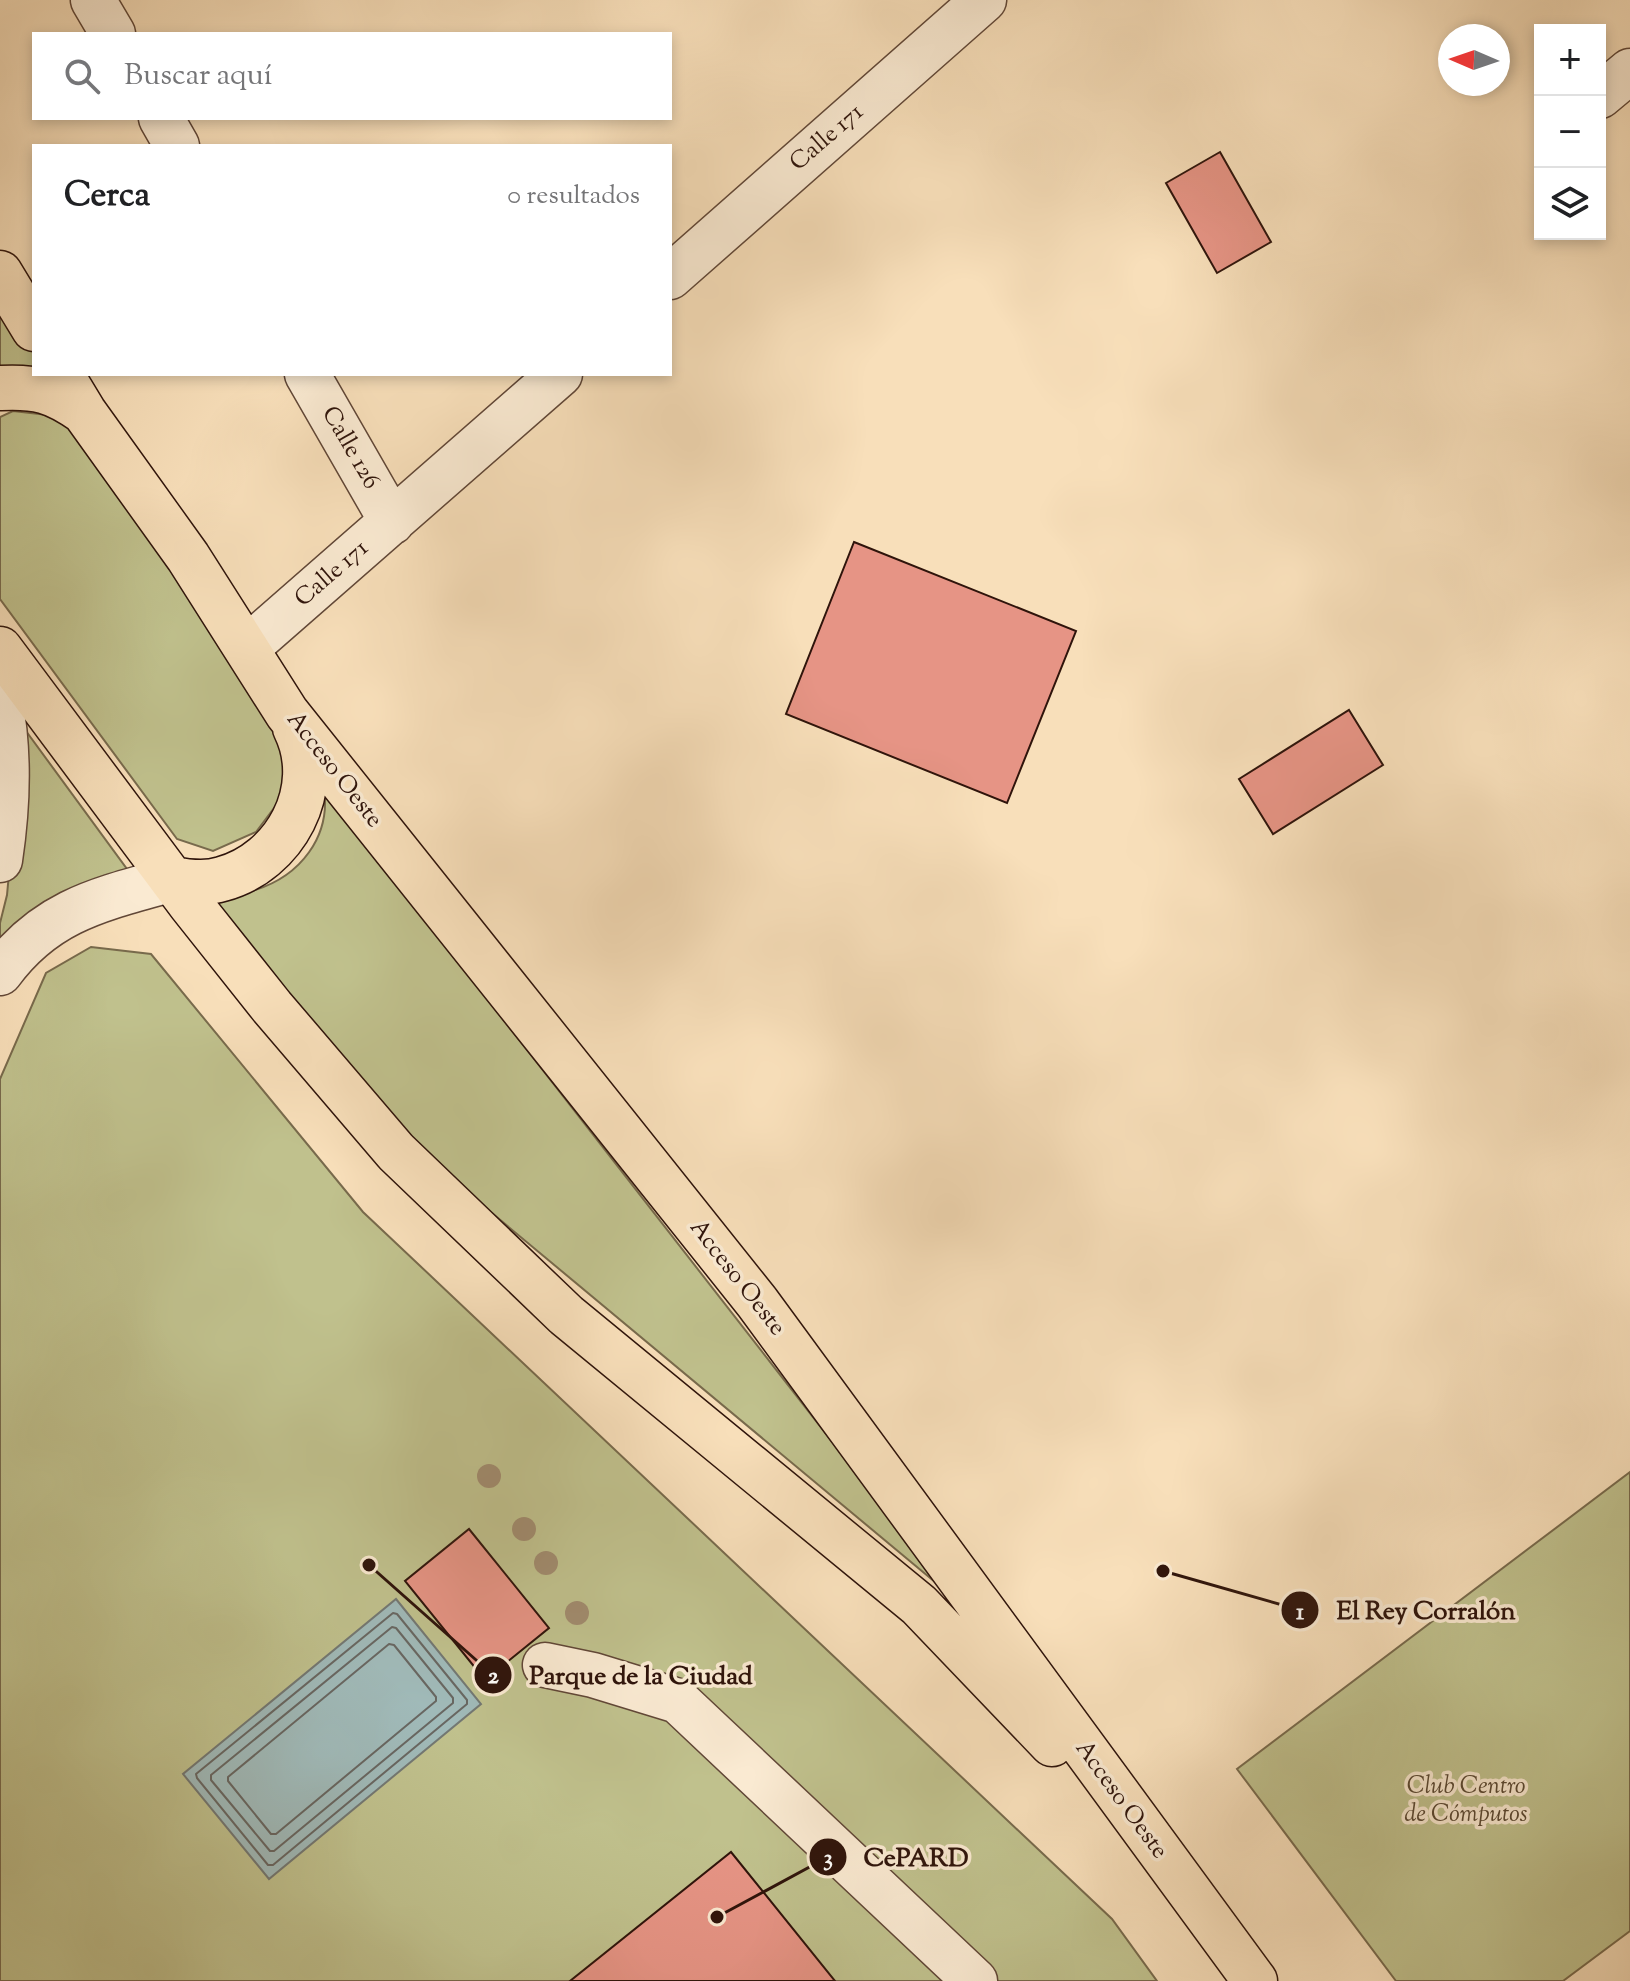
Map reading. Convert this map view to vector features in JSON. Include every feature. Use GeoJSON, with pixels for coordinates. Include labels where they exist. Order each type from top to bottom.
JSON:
{"type":"FeatureCollection","features":[{"type":"Feature","properties":{"kind":"highway"},"geometry":{"type":"LineString","coordinates":[[0,273],[32,326]]}},
{"type":"Feature","properties":{"kind":"highway","name":"Acceso Oeste"},"geometry":{"type":"LineString","coordinates":[[62,376],[84,412],[188,557],[248,647],[287,713],[757,1302],[1169,1867]]}},
{"type":"Feature","properties":{"kind":"highway"},"geometry":{"type":"LineString","coordinates":[[0,388],[28,386],[59,395],[84,412]]}},
{"type":"Feature","properties":{"kind":"highway","name":"Acceso Oeste"},"geometry":{"type":"LineString","coordinates":[[0,649],[272,1007],[396,1152],[566,1315],[919,1605],[1169,1867]]}},
{"type":"Feature","properties":{"kind":"highway"},"geometry":{"type":"LineString","coordinates":[[173,879],[196,882],[219,880],[242,872],[261,861],[292,825],[301,803],[305,769],[298,734],[287,713]]}},
{"type":"Feature","properties":{"kind":"highway"},"geometry":{"type":"LineString","coordinates":[[1169,1867],[1255,1981]]}},
{"type":"Feature","properties":{"kind":"street"},"geometry":{"type":"LineString","coordinates":[[93,0],[112,32]]}},
{"type":"Feature","properties":{"kind":"street","name":"Calle 171"},"geometry":{"type":"LineString","coordinates":[[672,275],[974,4]]}},
{"type":"Feature","properties":{"kind":"street"},"geometry":{"type":"LineString","coordinates":[[1606,91],[1630,71]]}},
{"type":"Feature","properties":{"kind":"street"},"geometry":{"type":"LineString","coordinates":[[162,120],[176,144]]}},
{"type":"Feature","properties":{"kind":"street","name":"Calle 126"},"geometry":{"type":"LineString","coordinates":[[308,376],[392,522]]}},
{"type":"Feature","properties":{"kind":"street","name":"Calle 171"},"geometry":{"type":"LineString","coordinates":[[248,647],[558,376]]}},
{"type":"Feature","properties":{"kind":"street"},"geometry":{"type":"LineString","coordinates":[[0,700],[6,732],[7,802],[0,860]]}},
{"type":"Feature","properties":{"kind":"street"},"geometry":{"type":"LineString","coordinates":[[0,973],[18,949],[50,922],[123,893],[173,879]]}},
{"type":"Feature","properties":{"kind":"street"},"geometry":{"type":"LineString","coordinates":[[545,1665],[593,1675],[678,1701],[975,1981]]}},
{"type":"Feature","properties":{"kind":"green space"},"geometry":{"type":"Polygon","coordinates":[[[0,283],[32,336],[32,374],[0,369],[0,283]]]}},
{"type":"Feature","properties":{"kind":"green space"},"geometry":{"type":"Polygon","coordinates":[[[13,411],[48,415],[76,427],[289,750],[283,796],[256,832],[213,851],[177,839],[0,599],[0,417],[13,411]]]}},
{"type":"Feature","properties":{"kind":"green space"},"geometry":{"type":"Polygon","coordinates":[[[15,716],[135,880],[0,952],[0,923],[7,895],[19,765],[15,716]]]}},
{"type":"Feature","properties":{"kind":"green space"},"geometry":{"type":"Polygon","coordinates":[[[324,789],[953,1597],[409,1144],[205,888],[249,891],[286,875],[309,852],[317,838],[325,807],[324,789]]]}},
{"type":"Feature","properties":{"kind":"green space"},"geometry":{"type":"Polygon","coordinates":[[[91,947],[151,954],[363,1212],[1112,1919],[1157,1981],[0,1981],[0,1079],[46,973],[91,947]]]}},
{"type":"Feature","properties":{"kind":"green space","name":"Club Centro de Cómputos"},"geometry":{"type":"Polygon","coordinates":[[[1630,1472],[1630,1931],[1563,1981],[1396,1981],[1237,1769],[1630,1472]]]}},
{"type":"Feature","properties":{"kind":"water"},"geometry":{"type":"Polygon","coordinates":[[[396,1599],[481,1704],[269,1879],[183,1774],[396,1599]]]}},
{"type":"Feature","properties":{"kind":"building"},"geometry":{"type":"Polygon","coordinates":[[[1220,152],[1271,242],[1217,273],[1166,183],[1220,152]]]}},
{"type":"Feature","properties":{"kind":"building"},"geometry":{"type":"Polygon","coordinates":[[[854,542],[1076,631],[1007,803],[786,714],[854,542]]]}},
{"type":"Feature","properties":{"kind":"building"},"geometry":{"type":"Polygon","coordinates":[[[1349,710],[1383,765],[1273,834],[1239,779],[1349,710]]]}},
{"type":"Feature","properties":{"kind":"building"},"geometry":{"type":"Polygon","coordinates":[[[469,1529],[549,1628],[485,1680],[405,1581],[469,1529]]]}},
{"type":"Feature","properties":{"kind":"building"},"geometry":{"type":"Polygon","coordinates":[[[731,1852],[835,1981],[570,1981],[731,1852]]]}},
{"type":"Feature","properties":{"kind":"place","name":"Parque de la Ciudad"},"geometry":{"type":"Point","coordinates":[369,1565]}},
{"type":"Feature","properties":{"kind":"place","name":"El Rey Corralón"},"geometry":{"type":"Point","coordinates":[1163,1571]}},
{"type":"Feature","properties":{"kind":"place","name":"CePARD"},"geometry":{"type":"Point","coordinates":[717,1917]}}]}
